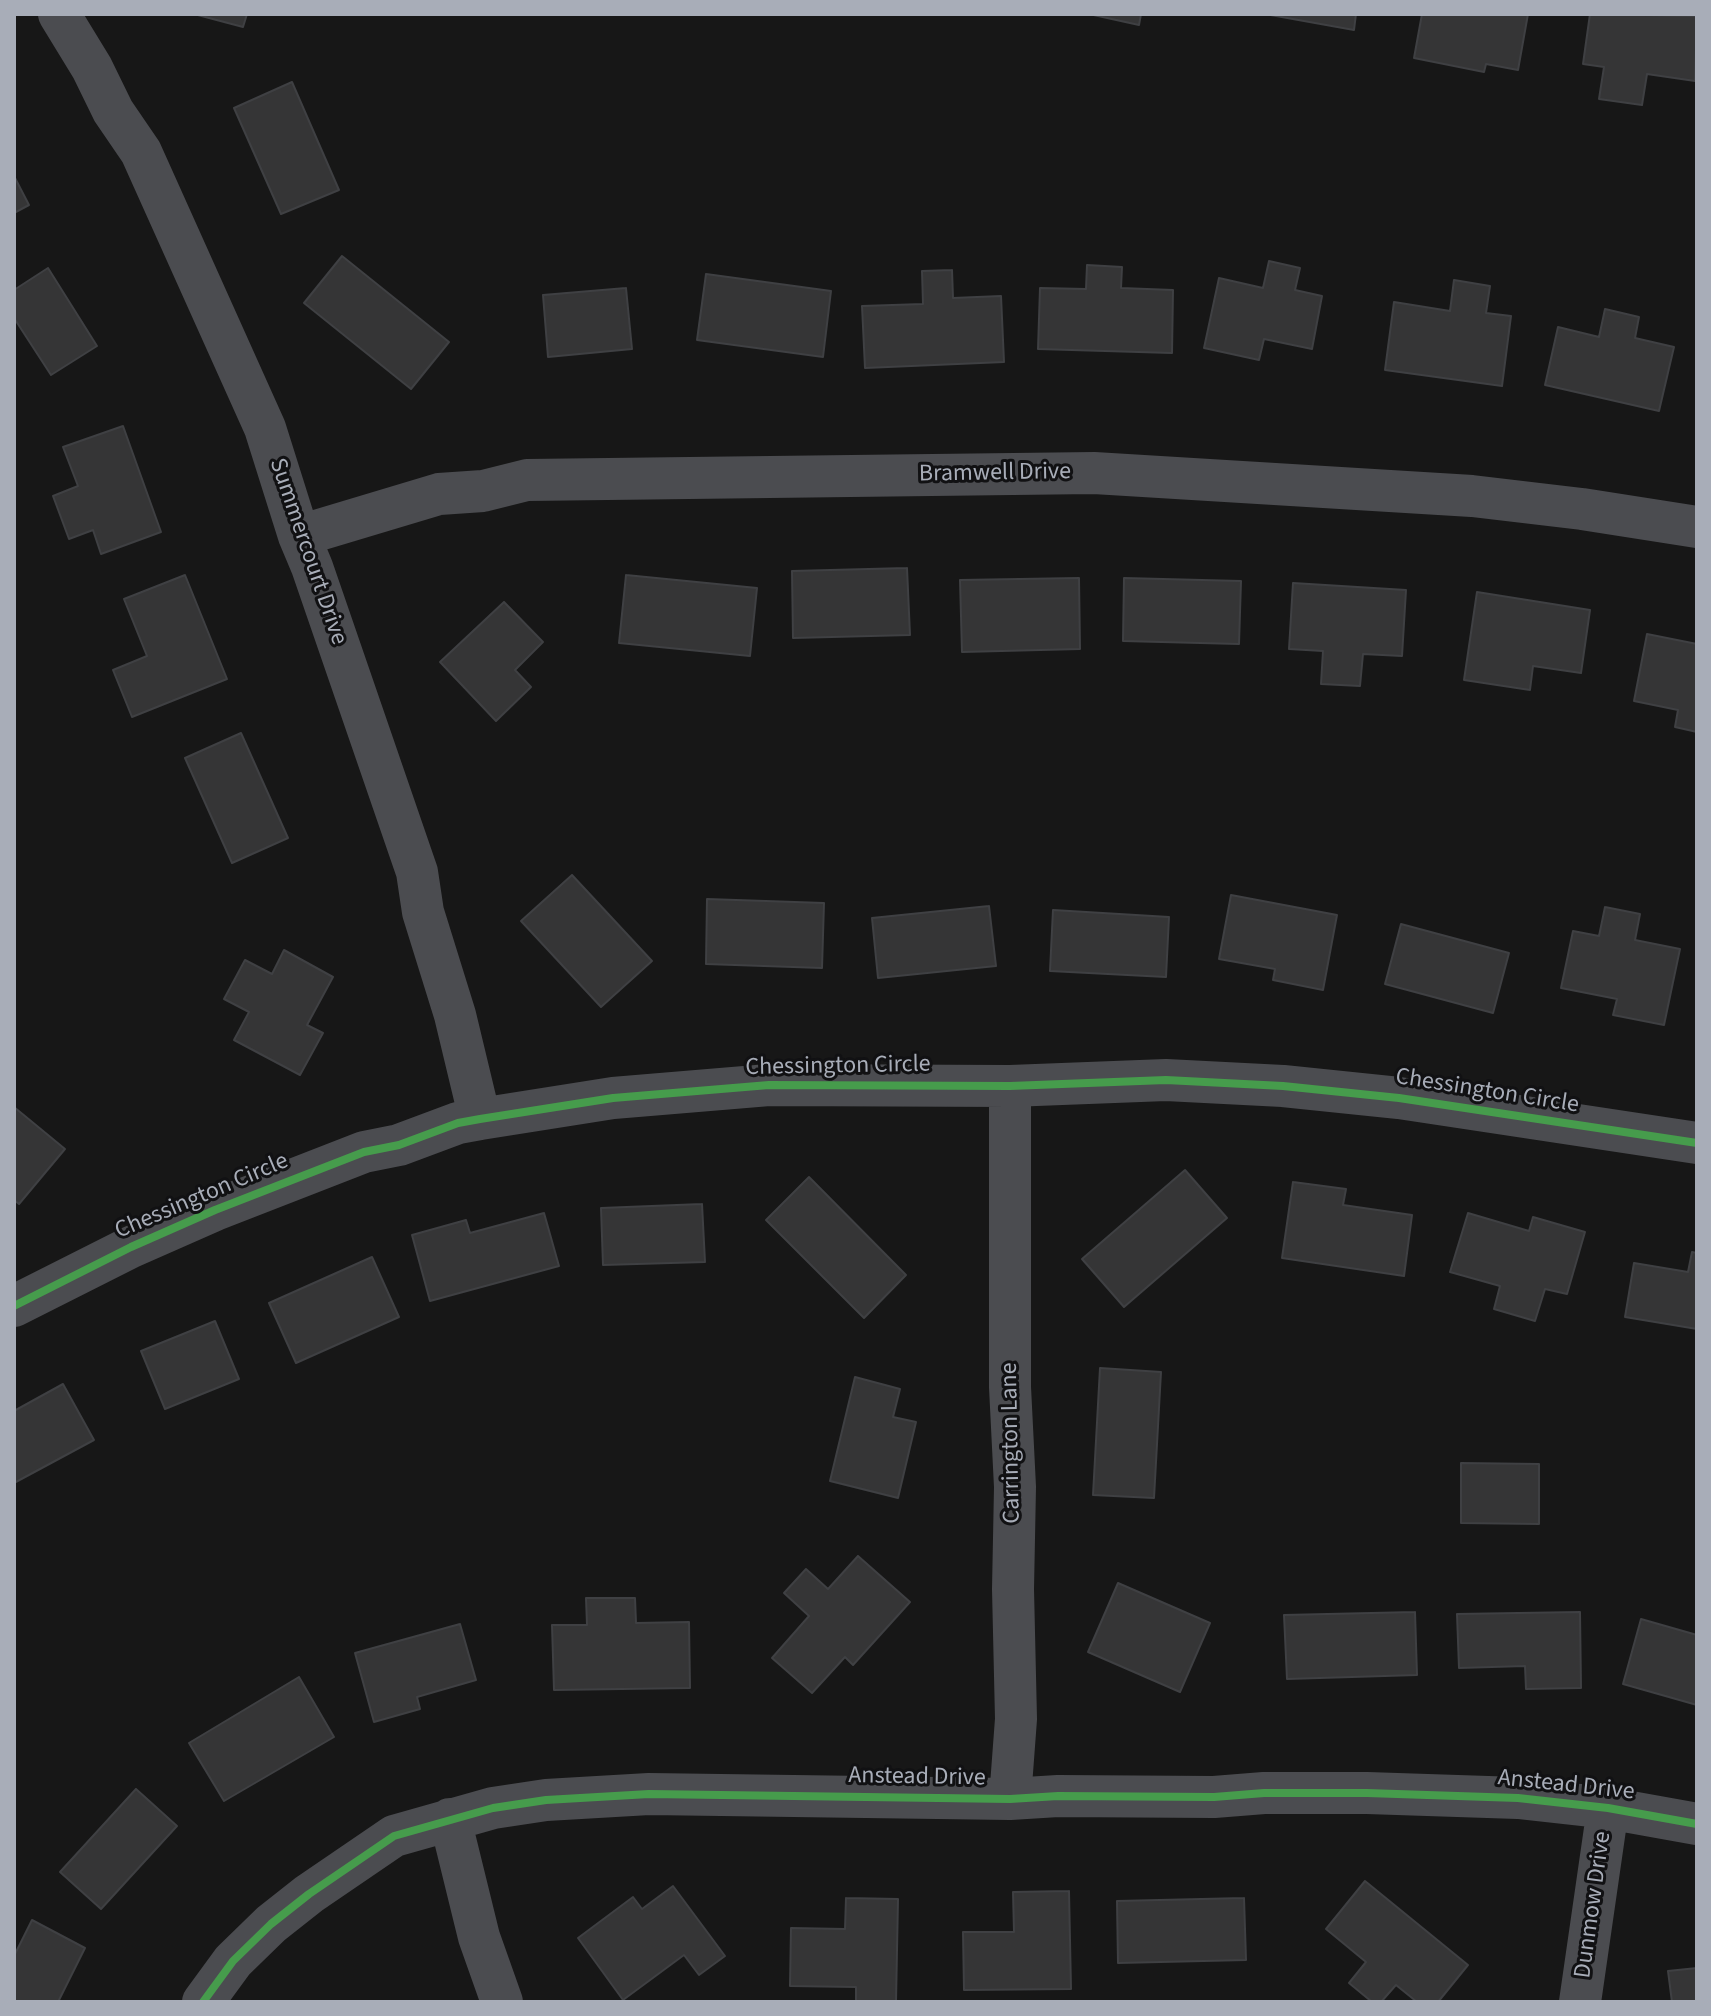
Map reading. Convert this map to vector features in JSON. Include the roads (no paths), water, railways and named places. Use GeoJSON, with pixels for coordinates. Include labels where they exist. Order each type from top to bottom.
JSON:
{"type":"FeatureCollection","features":[{"type":"Feature","properties":{"kind":"street","name":"Summercourt Drive"},"geometry":{"type":"LineString","coordinates":[[59,14],[92,68],[113,111],[141,152],[265,428],[299,536],[417,872],[423,912],[455,1015],[480,1119]]}},
{"type":"Feature","properties":{"kind":"street","name":"Bramwell Drive"},"geometry":{"type":"LineString","coordinates":[[299,536],[439,494],[483,491],[527,480],[1094,473],[1472,496],[1697,527]]}},
{"type":"Feature","properties":{"kind":"street","name":"Chessington Circle"},"geometry":{"type":"LineString","coordinates":[[14,1306],[131,1247],[215,1210],[364,1152],[399,1145],[458,1123],[613,1098],[769,1085],[1010,1086],[1166,1080],[1283,1086],[1399,1098],[1697,1143]]}},
{"type":"Feature","properties":{"kind":"street","name":"Carrington Lane"},"geometry":{"type":"LineString","coordinates":[[1010,1086],[1010,1387],[1015,1487],[1013,1589],[1016,1719],[1010,1799]]}},
{"type":"Feature","properties":{"kind":"street","name":"Anstead Drive"},"geometry":{"type":"LineString","coordinates":[[203,2002],[233,1961],[271,1924],[394,1836],[493,1808],[546,1800],[649,1794],[1010,1799],[1367,1793],[1518,1798],[1608,1808],[1697,1824]]}},
{"type":"Feature","properties":{"kind":"street","name":"Dunmow Drive"},"geometry":{"type":"LineString","coordinates":[[1580,2002],[1608,1808]]}},
{"type":"Feature","properties":{"kind":"street"},"geometry":{"type":"LineString","coordinates":[[450,1819],[479,1937],[502,2002]]}}]}
